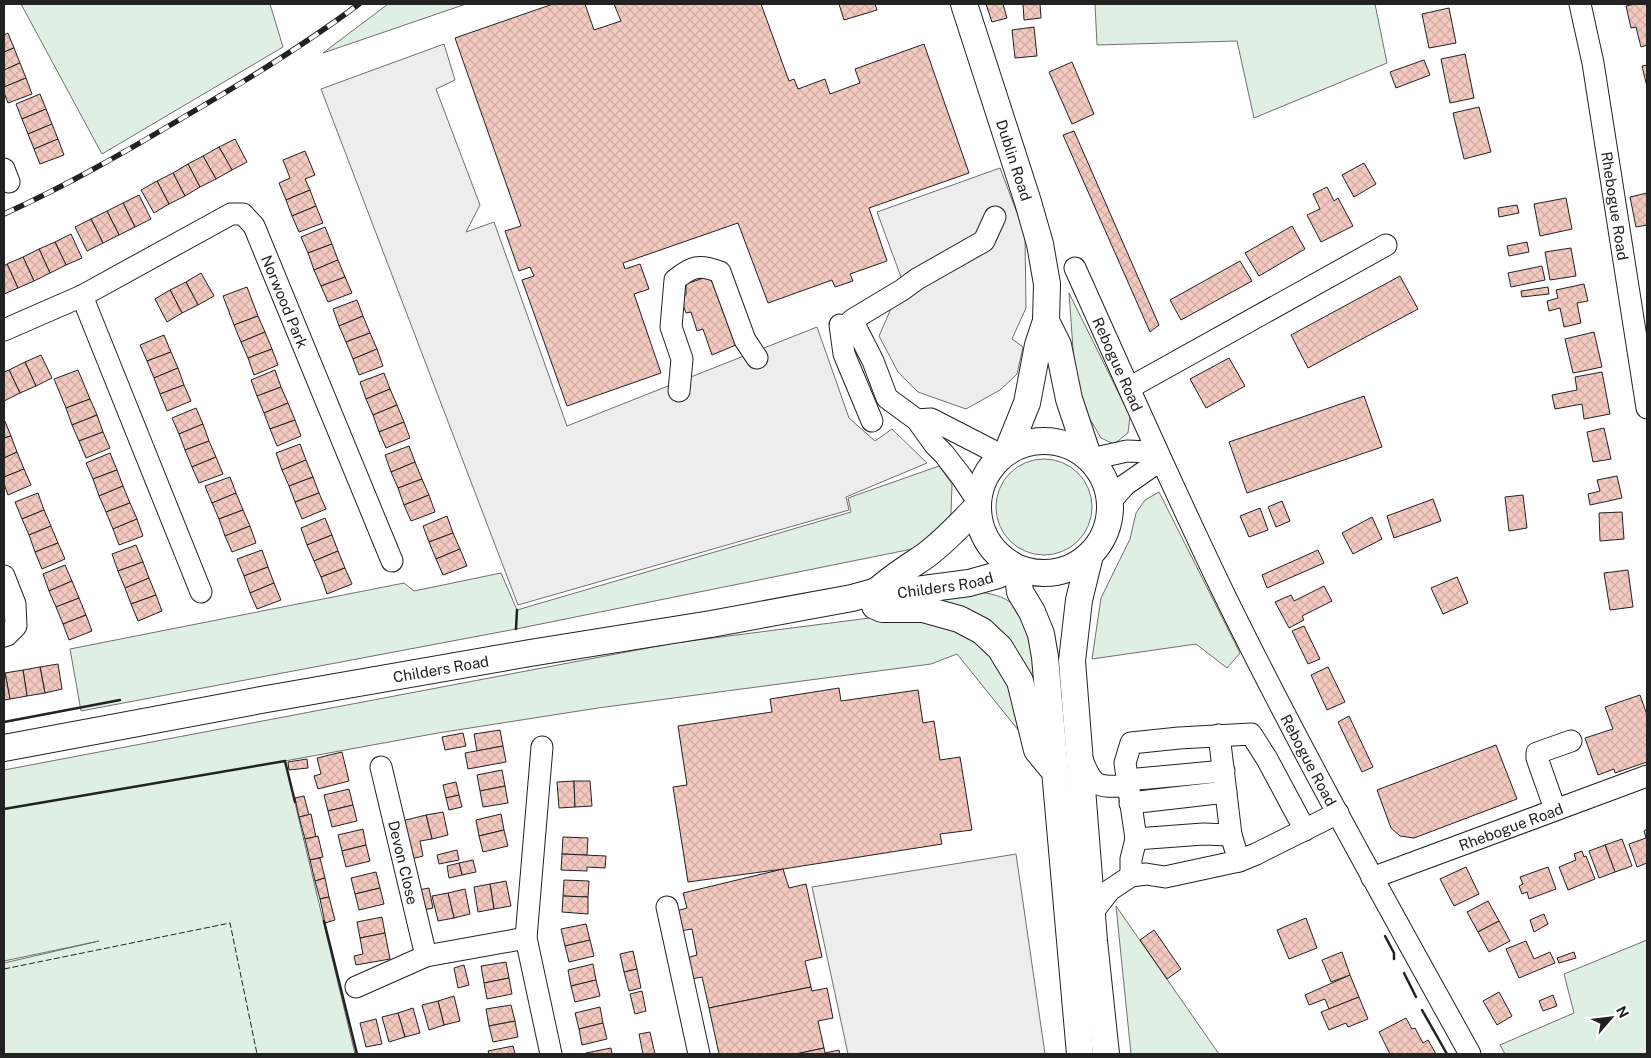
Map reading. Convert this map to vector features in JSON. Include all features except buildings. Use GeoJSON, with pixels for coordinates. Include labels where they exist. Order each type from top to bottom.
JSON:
{"type":"FeatureCollection","features":[{"type":"Feature","properties":{"kind":"main road","name":"Dublin Road"},"geometry":{"type":"LineString","coordinates":[[964,4],[1040,244],[1047,284],[1046,320]]}},
{"type":"Feature","properties":{"kind":"main road"},"geometry":{"type":"LineString","coordinates":[[1004,453],[1023,443],[1040,440],[1057,441],[1074,447],[1089,458],[1104,478],[1110,502],[1109,521],[1102,539],[1090,555],[1074,566],[1056,573],[1036,573],[1014,567],[993,550],[982,530],[977,503],[982,483],[990,468],[1004,453],[1027,402],[1038,346],[1046,320]]}},
{"type":"Feature","properties":{"kind":"main road"},"geometry":{"type":"LineString","coordinates":[[1046,320],[1058,344],[1069,399],[1089,458]]}},
{"type":"Feature","properties":{"kind":"main road","name":"Childers Road"},"geometry":{"type":"LineString","coordinates":[[878,591],[892,577],[926,555],[960,526],[977,503]]}},
{"type":"Feature","properties":{"kind":"main road"},"geometry":{"type":"LineString","coordinates":[[1090,555],[1079,600],[1072,661],[1092,913],[1106,1054]]}},
{"type":"Feature","properties":{"kind":"main road"},"geometry":{"type":"LineString","coordinates":[[1014,567],[1020,592],[1032,612],[1041,634],[1045,657],[1080,1054]]}},
{"type":"Feature","properties":{"kind":"main road","name":"Childers Road"},"geometry":{"type":"LineString","coordinates":[[4,748],[261,700],[530,653],[711,624],[852,598],[878,591],[900,592],[969,583],[998,575],[1014,567]]}},
{"type":"Feature","properties":{"kind":"main road"},"geometry":{"type":"LineString","coordinates":[[852,598],[882,609],[923,609],[959,619],[982,631],[1000,648],[1020,681],[1038,750],[1056,774]]}},
{"type":"Feature","properties":{"kind":"street","name":"Rhebogue Road"},"geometry":{"type":"LineString","coordinates":[[1580,4],[1592,63],[1647,408]]}},
{"type":"Feature","properties":{"kind":"street","name":"Norwood Park"},"geometry":{"type":"LineString","coordinates":[[4,330],[82,296],[231,214],[243,214],[254,226],[392,561]]}},
{"type":"Feature","properties":{"kind":"street"},"geometry":{"type":"LineString","coordinates":[[977,503],[956,469],[917,420],[887,398],[873,361],[852,320],[917,279],[984,241],[995,217]]}},
{"type":"Feature","properties":{"kind":"street"},"geometry":{"type":"LineString","coordinates":[[1129,388],[1386,245]]}},
{"type":"Feature","properties":{"kind":"street"},"geometry":{"type":"LineString","coordinates":[[678,392],[682,358],[671,327],[673,299],[676,280],[688,269],[703,267],[720,272],[745,340],[757,358]]}},
{"type":"Feature","properties":{"kind":"street","name":"Rebogue Road"},"geometry":{"type":"LineString","coordinates":[[1075,268],[1161,460],[1243,633],[1372,878],[1470,1054]]}},
{"type":"Feature","properties":{"kind":"street"},"geometry":{"type":"LineString","coordinates":[[82,296],[201,592]]}},
{"type":"Feature","properties":{"kind":"street"},"geometry":{"type":"LineString","coordinates":[[840,325],[844,354],[872,421]]}},
{"type":"Feature","properties":{"kind":"street"},"geometry":{"type":"LineString","coordinates":[[917,420],[931,419],[1004,453]]}},
{"type":"Feature","properties":{"kind":"street"},"geometry":{"type":"LineString","coordinates":[[1089,458],[1127,451],[1149,452],[1161,460],[1125,486],[1110,502]]}},
{"type":"Feature","properties":{"kind":"street"},"geometry":{"type":"LineString","coordinates":[[4,576],[15,604],[16,626],[4,636]]}},
{"type":"Feature","properties":{"kind":"street"},"geometry":{"type":"LineString","coordinates":[[1131,876],[1131,859],[1136,839],[1125,763],[1131,743],[1250,734],[1267,760],[1304,830]]}},
{"type":"Feature","properties":{"kind":"street"},"geometry":{"type":"LineString","coordinates":[[1219,735],[1231,834],[1239,861]]}},
{"type":"Feature","properties":{"kind":"street"},"geometry":{"type":"LineString","coordinates":[[1555,810],[1536,758],[1537,753],[1571,741]]}},
{"type":"Feature","properties":{"kind":"street"},"geometry":{"type":"LineString","coordinates":[[542,747],[526,938],[551,1054]]}},
{"type":"Feature","properties":{"kind":"street"},"geometry":{"type":"LineString","coordinates":[[1079,752],[1089,778],[1102,787],[1128,790],[1226,792]]}},
{"type":"Feature","properties":{"kind":"street","name":"Devon Close"},"geometry":{"type":"LineString","coordinates":[[381,767],[426,956]]}},
{"type":"Feature","properties":{"kind":"street"},"geometry":{"type":"LineString","coordinates":[[1128,790],[1224,771]]}},
{"type":"Feature","properties":{"kind":"street","name":"Rhebogue Road"},"geometry":{"type":"LineString","coordinates":[[1372,878],[1647,776]]}},
{"type":"Feature","properties":{"kind":"street"},"geometry":{"type":"LineString","coordinates":[[1092,913],[1110,890],[1131,876],[1146,874],[1165,876],[1239,861],[1338,813]]}},
{"type":"Feature","properties":{"kind":"street"},"geometry":{"type":"LineString","coordinates":[[1136,839],[1231,834]]}},
{"type":"Feature","properties":{"kind":"street"},"geometry":{"type":"LineString","coordinates":[[667,907],[700,1054]]}},
{"type":"Feature","properties":{"kind":"street"},"geometry":{"type":"LineString","coordinates":[[356,987],[426,956],[526,938]]}},
{"type":"Feature","properties":{"kind":"green space"},"geometry":{"type":"Polygon","coordinates":[[[21,4],[270,4],[283,47],[102,154],[21,4]]]}},
{"type":"Feature","properties":{"kind":"green space"},"geometry":{"type":"Polygon","coordinates":[[[388,4],[466,4],[323,53],[388,4]]]}},
{"type":"Feature","properties":{"kind":"green space"},"geometry":{"type":"Polygon","coordinates":[[[1095,4],[1375,4],[1387,63],[1254,118],[1237,41],[1097,45],[1095,4]]]}},
{"type":"Feature","properties":{"kind":"green space"},"geometry":{"type":"Polygon","coordinates":[[[1069,293],[1130,416],[1128,433],[1114,444],[1101,438],[1087,414],[1075,377],[1069,293]]]}},
{"type":"Feature","properties":{"kind":"green space"},"geometry":{"type":"Polygon","coordinates":[[[1044,459],[1062,463],[1078,473],[1088,489],[1092,507],[1088,525],[1078,541],[1062,551],[1044,555],[1026,551],[1010,541],[1000,525],[996,507],[1000,489],[1010,473],[1026,463],[1044,459]]]}},
{"type":"Feature","properties":{"kind":"green space"},"geometry":{"type":"Polygon","coordinates":[[[939,466],[952,484],[951,514],[927,546],[516,629],[81,711],[70,649],[404,583],[414,591],[501,573],[517,610],[851,512],[848,498],[939,466]]]}},
{"type":"Feature","properties":{"kind":"green space"},"geometry":{"type":"Polygon","coordinates":[[[1159,492],[1240,653],[1227,668],[1196,644],[1092,659],[1101,598],[1130,539],[1136,513],[1145,500],[1159,492]]]}},
{"type":"Feature","properties":{"kind":"green space"},"geometry":{"type":"Polygon","coordinates":[[[973,591],[1001,597],[1016,608],[1024,625],[1030,647],[1036,675],[1033,679],[929,596],[973,591]]]}},
{"type":"Feature","properties":{"kind":"green space"},"geometry":{"type":"Polygon","coordinates":[[[901,614],[936,620],[990,649],[1012,682],[1027,741],[957,654],[931,664],[598,708],[438,733],[285,761],[355,1054],[4,1054],[4,963],[99,941],[4,961],[4,770],[674,643],[901,614]]]}},
{"type":"Feature","properties":{"kind":"green space"},"geometry":{"type":"Polygon","coordinates":[[[1116,906],[1219,1054],[1131,1054],[1116,906]]]}},
{"type":"Feature","properties":{"kind":"green space"},"geometry":{"type":"Polygon","coordinates":[[[1647,940],[1647,1054],[1505,1054],[1500,1045],[1574,1013],[1564,974],[1647,940]]]}},
{"type":"Feature","properties":{"kind":"shaded area"},"geometry":{"type":"Polygon","coordinates":[[[444,44],[455,80],[436,89],[480,205],[466,232],[494,222],[567,426],[817,327],[849,418],[875,441],[892,429],[927,463],[846,497],[849,510],[518,605],[321,89],[444,44]]]}},
{"type":"Feature","properties":{"kind":"shaded area"},"geometry":{"type":"Polygon","coordinates":[[[1000,168],[1025,234],[1026,308],[1012,339],[1023,347],[1017,374],[1000,390],[966,409],[918,392],[898,372],[879,336],[893,304],[908,296],[877,212],[1000,168]]]}},
{"type":"Feature","properties":{"kind":"shaded area"},"geometry":{"type":"Polygon","coordinates":[[[1016,854],[1045,1054],[848,1054],[812,887],[1016,854]]]}},
{"type":"Feature","properties":{"kind":"railway"},"geometry":{"type":"LineString","coordinates":[[4,214],[95,168],[206,104],[295,49],[359,4]]}},
{"type":"Feature","properties":{"kind":"fence"},"geometry":{"type":"LineString","coordinates":[[4,969],[230,923],[257,1054]]}},
{"type":"Feature","properties":{"kind":"wall"},"geometry":{"type":"LineString","coordinates":[[516,629],[517,610]]}},
{"type":"Feature","properties":{"kind":"wall"},"geometry":{"type":"LineString","coordinates":[[4,722],[120,700]]}},
{"type":"Feature","properties":{"kind":"wall"},"geometry":{"type":"LineString","coordinates":[[4,809],[285,761],[295,802]]}},
{"type":"Feature","properties":{"kind":"wall"},"geometry":{"type":"LineString","coordinates":[[324,921],[357,1054]]}},
{"type":"Feature","properties":{"kind":"wall"},"geometry":{"type":"LineString","coordinates":[[1385,936],[1394,953],[1394,959]]}},
{"type":"Feature","properties":{"kind":"wall"},"geometry":{"type":"LineString","coordinates":[[1404,973],[1416,997]]}},
{"type":"Feature","properties":{"kind":"wall"},"geometry":{"type":"LineString","coordinates":[[1422,1010],[1447,1054]]}}]}
